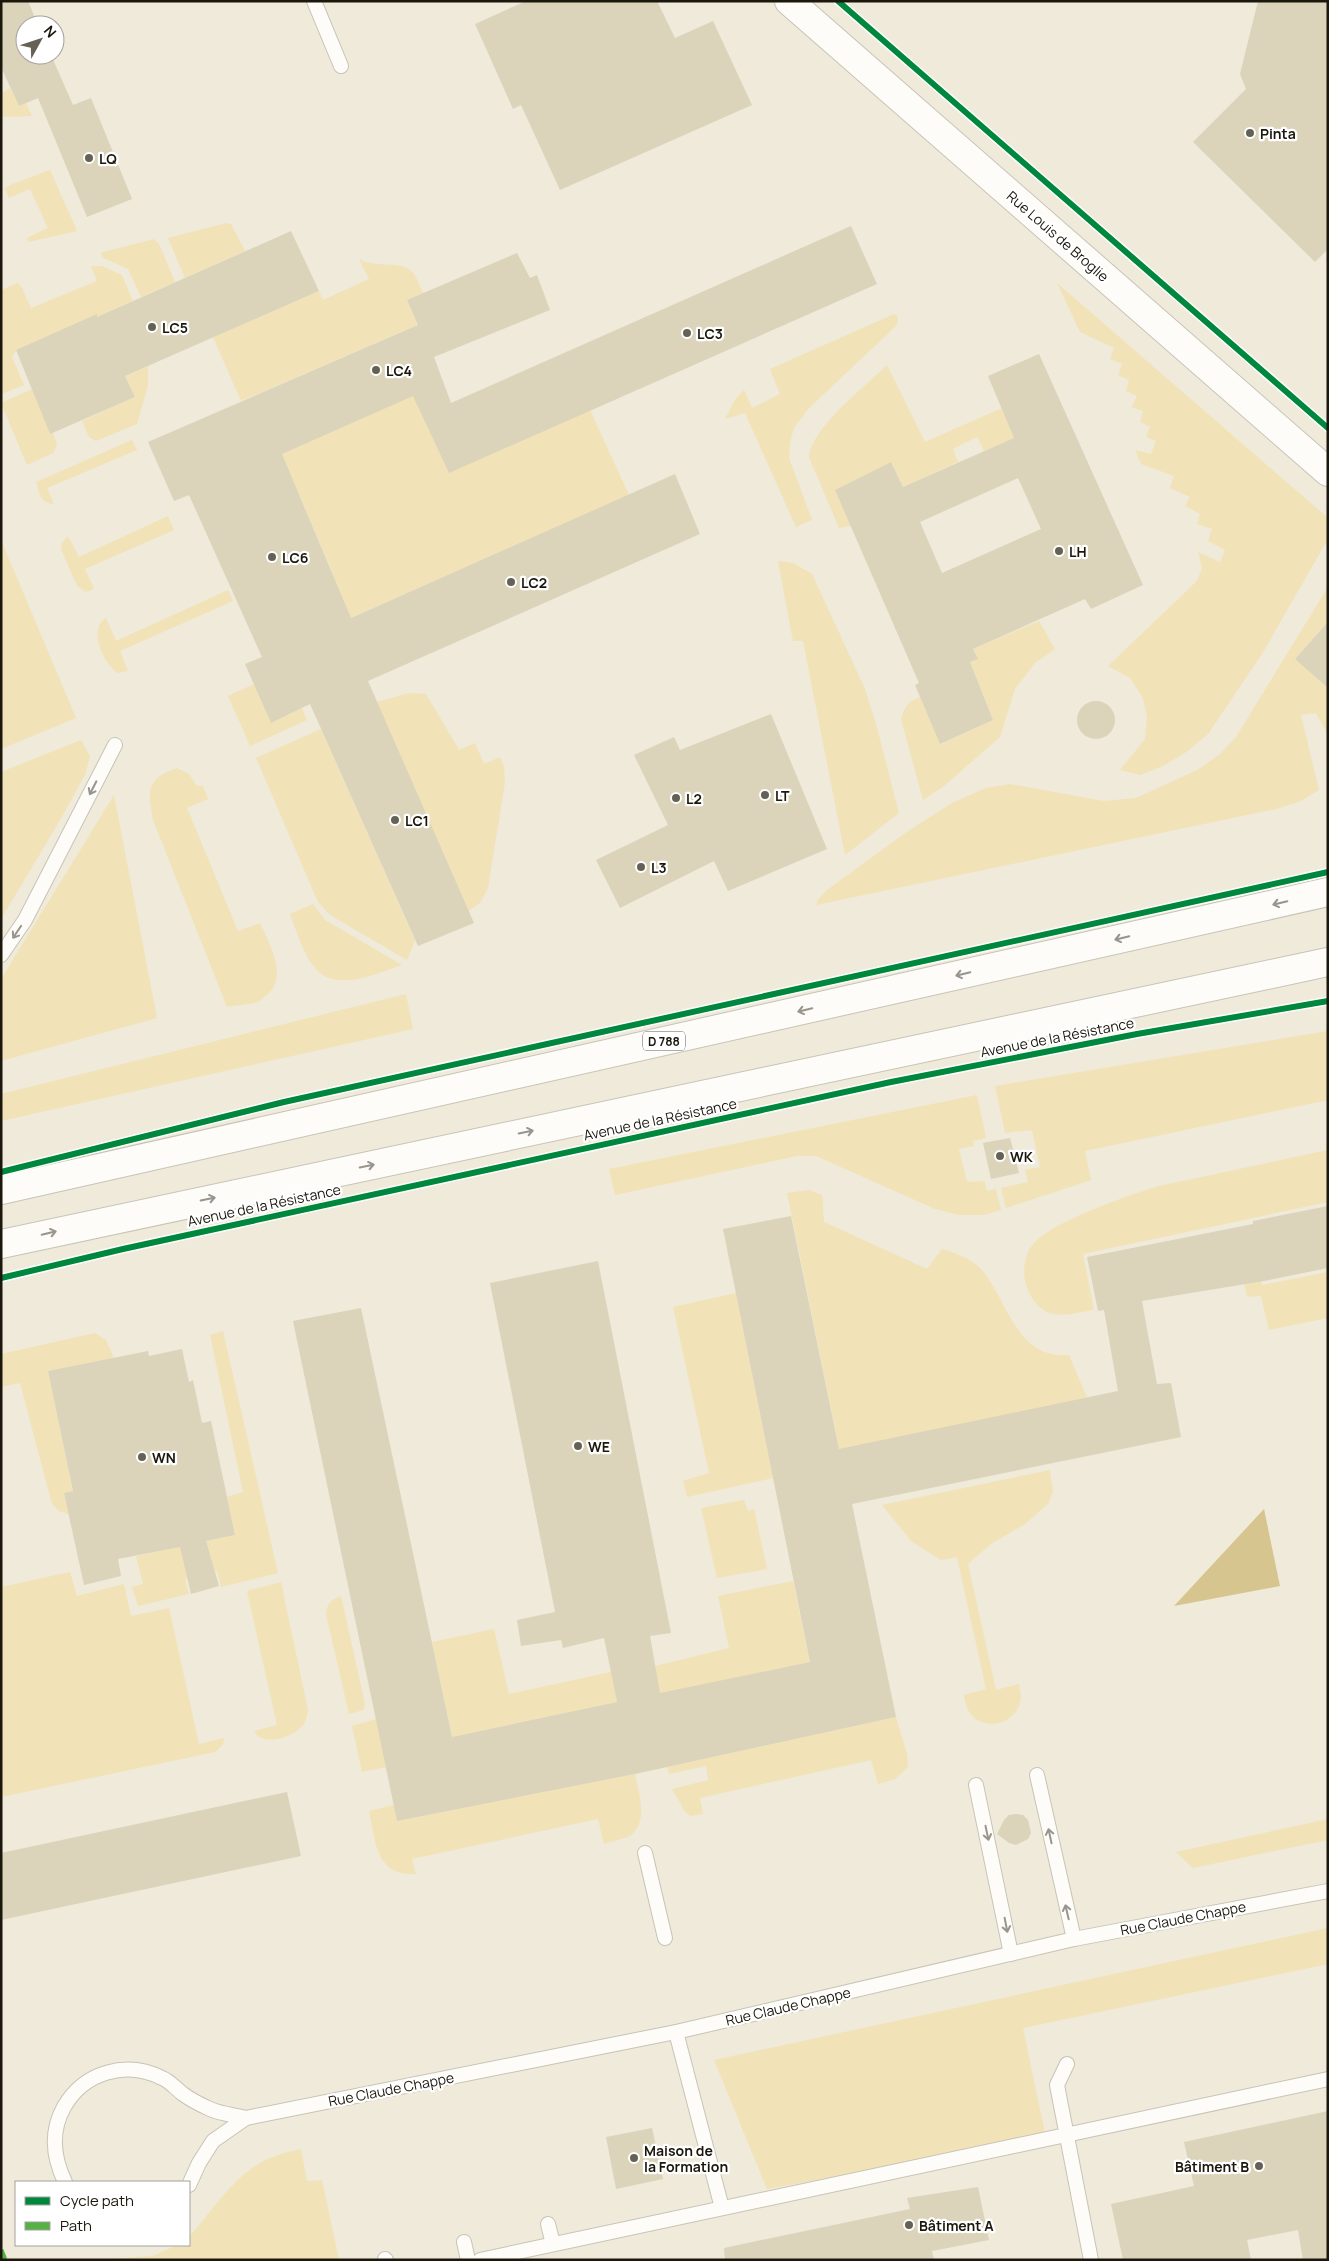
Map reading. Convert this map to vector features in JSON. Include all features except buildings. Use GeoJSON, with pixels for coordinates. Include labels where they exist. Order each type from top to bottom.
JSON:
{"type":"FeatureCollection","features":[{"type":"Feature","properties":{"kind":"main road","name":"Rue Louis de Broglie"},"geometry":{"type":"LineString","coordinates":[[789,1],[1328,472]]}},
{"type":"Feature","properties":{"kind":"main road","name":"D 788"},"geometry":{"type":"LineString","coordinates":[[1,1190],[1328,892]]}},
{"type":"Feature","properties":{"kind":"main road","name":"Avenue de la Résistance"},"geometry":{"type":"LineString","coordinates":[[1,1244],[1328,962]]}},
{"type":"Feature","properties":{"kind":"lane"},"geometry":{"type":"LineString","coordinates":[[314,1],[341,66]]}},
{"type":"Feature","properties":{"kind":"lane"},"geometry":{"type":"LineString","coordinates":[[1,955],[25,920],[115,745]]}},
{"type":"Feature","properties":{"kind":"lane"},"geometry":{"type":"LineString","coordinates":[[1036,1775],[1074,1939]]}},
{"type":"Feature","properties":{"kind":"lane"},"geometry":{"type":"LineString","coordinates":[[976,1785],[1011,1954]]}},
{"type":"Feature","properties":{"kind":"lane"},"geometry":{"type":"LineString","coordinates":[[645,1853],[664,1938]]}},
{"type":"Feature","properties":{"kind":"lane","name":"Rue Claude Chappe"},"geometry":{"type":"LineString","coordinates":[[246,2118],[676,2032],[1074,1939],[1328,1890]]}},
{"type":"Feature","properties":{"kind":"lane"},"geometry":{"type":"LineString","coordinates":[[676,2032],[722,2208]]}},
{"type":"Feature","properties":{"kind":"lane"},"geometry":{"type":"LineString","coordinates":[[1067,2064],[1057,2085],[1091,2260]]}},
{"type":"Feature","properties":{"kind":"lane"},"geometry":{"type":"LineString","coordinates":[[64,2181],[57,2166],[53,2143],[57,2118],[70,2096],[90,2079],[114,2070],[139,2070],[163,2078],[183,2094],[211,2109],[246,2118]]}},
{"type":"Feature","properties":{"kind":"lane"},"geometry":{"type":"LineString","coordinates":[[480,2260],[1328,2079]]}},
{"type":"Feature","properties":{"kind":"lane"},"geometry":{"type":"LineString","coordinates":[[190,2183],[199,2163],[213,2141],[246,2118]]}},
{"type":"Feature","properties":{"kind":"lane"},"geometry":{"type":"LineString","coordinates":[[548,2224],[553,2244]]}},
{"type":"Feature","properties":{"kind":"lane"},"geometry":{"type":"LineString","coordinates":[[464,2242],[468,2260]]}},
{"type":"Feature","properties":{"kind":"shaded area"},"geometry":{"type":"Polygon","coordinates":[[[10,88],[19,106],[26,103],[32,116],[1,117],[1,94],[10,88]]]}},
{"type":"Feature","properties":{"kind":"shaded area"},"geometry":{"type":"Polygon","coordinates":[[[50,170],[77,231],[29,242],[27,238],[48,228],[30,189],[9,198],[5,189],[10,185],[50,170]]]}},
{"type":"Feature","properties":{"kind":"shaded area"},"geometry":{"type":"Polygon","coordinates":[[[226,223],[231,224],[245,251],[185,278],[168,238],[226,223]]]}},
{"type":"Feature","properties":{"kind":"shaded area"},"geometry":{"type":"Polygon","coordinates":[[[154,239],[159,244],[175,282],[141,297],[128,269],[103,258],[101,254],[154,239]]]}},
{"type":"Feature","properties":{"kind":"shaded area"},"geometry":{"type":"Polygon","coordinates":[[[359,259],[366,262],[397,265],[409,269],[414,274],[423,293],[407,300],[418,325],[241,401],[213,337],[319,291],[323,300],[369,279],[359,259]]]}},
{"type":"Feature","properties":{"kind":"shaded area"},"geometry":{"type":"Polygon","coordinates":[[[91,266],[102,266],[122,275],[133,301],[16,350],[12,357],[24,385],[1,394],[1,290],[18,283],[31,308],[97,281],[91,266]]]}},
{"type":"Feature","properties":{"kind":"shaded area"},"geometry":{"type":"Polygon","coordinates":[[[1057,283],[1328,518],[1328,539],[1262,654],[1208,734],[1188,751],[1163,766],[1140,775],[1120,770],[1145,739],[1147,717],[1143,698],[1130,678],[1108,666],[1197,581],[1202,568],[1198,552],[1220,562],[1225,550],[1208,541],[1212,529],[1197,524],[1200,514],[1185,506],[1190,497],[1170,488],[1174,476],[1141,464],[1135,450],[1151,454],[1156,441],[1146,437],[1150,427],[1140,422],[1143,411],[1132,407],[1137,396],[1126,391],[1129,380],[1118,375],[1122,364],[1110,359],[1114,348],[1080,332],[1057,283]]]}},
{"type":"Feature","properties":{"kind":"shaded area"},"geometry":{"type":"Polygon","coordinates":[[[894,314],[897,316],[898,321],[895,327],[808,409],[794,428],[790,442],[789,458],[812,520],[796,527],[745,413],[725,419],[736,398],[744,390],[752,408],[780,394],[770,369],[894,314]]]}},
{"type":"Feature","properties":{"kind":"shaded area"},"geometry":{"type":"Polygon","coordinates":[[[887,365],[925,442],[1002,408],[1014,438],[984,451],[977,437],[953,449],[958,462],[903,487],[891,462],[836,490],[851,526],[839,528],[809,457],[812,445],[819,433],[841,408],[887,365]]]}},
{"type":"Feature","properties":{"kind":"shaded area"},"geometry":{"type":"Polygon","coordinates":[[[148,366],[148,385],[137,424],[96,441],[89,437],[82,421],[135,397],[125,376],[148,366]]]}},
{"type":"Feature","properties":{"kind":"shaded area"},"geometry":{"type":"Polygon","coordinates":[[[32,389],[50,434],[53,433],[57,445],[53,453],[27,465],[1,403],[32,389]]]}},
{"type":"Feature","properties":{"kind":"shaded area"},"geometry":{"type":"Polygon","coordinates":[[[423,391],[431,413],[590,410],[629,495],[323,630],[307,591],[334,577],[300,496],[251,467],[423,391]]]}},
{"type":"Feature","properties":{"kind":"shaded area"},"geometry":{"type":"Polygon","coordinates":[[[132,440],[137,450],[47,488],[54,504],[46,502],[41,497],[36,482],[132,440]]]}},
{"type":"Feature","properties":{"kind":"shaded area"},"geometry":{"type":"Polygon","coordinates":[[[168,516],[174,530],[85,569],[94,589],[86,592],[77,586],[61,549],[62,543],[68,536],[79,557],[168,516]]]}},
{"type":"Feature","properties":{"kind":"shaded area"},"geometry":{"type":"Polygon","coordinates":[[[1,540],[76,718],[1,749],[1,540]]]}},
{"type":"Feature","properties":{"kind":"shaded area"},"geometry":{"type":"Polygon","coordinates":[[[778,561],[793,563],[812,574],[865,689],[899,813],[845,855],[803,641],[793,641],[778,561]]]}},
{"type":"Feature","properties":{"kind":"shaded area"},"geometry":{"type":"Polygon","coordinates":[[[1328,587],[1328,622],[1295,659],[1328,688],[1328,735],[1316,713],[1301,715],[1319,790],[1299,802],[1276,809],[816,905],[818,899],[827,890],[908,831],[954,802],[986,788],[1010,784],[1104,801],[1136,798],[1197,770],[1219,755],[1236,737],[1328,587]]]}},
{"type":"Feature","properties":{"kind":"shaded area"},"geometry":{"type":"Polygon","coordinates":[[[228,590],[233,601],[120,651],[128,671],[118,673],[103,655],[98,638],[98,630],[100,623],[106,618],[116,641],[228,590]]]}},
{"type":"Feature","properties":{"kind":"shaded area"},"geometry":{"type":"Polygon","coordinates":[[[1039,621],[1055,649],[1035,663],[1015,689],[1000,737],[944,786],[923,800],[901,719],[905,708],[912,701],[920,697],[941,744],[993,720],[970,662],[978,659],[973,649],[1039,621]]]}},
{"type":"Feature","properties":{"kind":"shaded area"},"geometry":{"type":"Polygon","coordinates":[[[254,684],[271,723],[302,708],[307,720],[250,746],[228,696],[254,684]]]}},
{"type":"Feature","properties":{"kind":"shaded area"},"geometry":{"type":"Polygon","coordinates":[[[409,693],[426,694],[459,750],[475,743],[484,764],[500,757],[504,766],[505,782],[488,888],[480,903],[468,911],[377,702],[409,693]]]}},
{"type":"Feature","properties":{"kind":"shaded area"},"geometry":{"type":"Polygon","coordinates":[[[321,729],[415,940],[407,960],[330,915],[318,902],[256,758],[321,729]]]}},
{"type":"Feature","properties":{"kind":"shaded area"},"geometry":{"type":"Polygon","coordinates":[[[81,740],[90,756],[85,775],[1,919],[1,772],[81,740]]]}},
{"type":"Feature","properties":{"kind":"shaded area"},"geometry":{"type":"Polygon","coordinates":[[[177,768],[189,774],[197,786],[203,786],[208,799],[187,808],[238,931],[260,923],[272,950],[277,969],[276,979],[267,995],[258,1002],[227,1007],[153,820],[150,801],[151,787],[159,777],[177,768]]]}},
{"type":"Feature","properties":{"kind":"shaded area"},"geometry":{"type":"Polygon","coordinates":[[[114,795],[157,1018],[1,1061],[1,979],[114,795]]]}},
{"type":"Feature","properties":{"kind":"shaded area"},"geometry":{"type":"Polygon","coordinates":[[[313,904],[325,920],[402,965],[354,980],[331,978],[321,973],[305,953],[290,914],[313,904]]]}},
{"type":"Feature","properties":{"kind":"shaded area"},"geometry":{"type":"Polygon","coordinates":[[[406,994],[413,1029],[1,1121],[1,1094],[406,994]]]}},
{"type":"Feature","properties":{"kind":"shaded area"},"geometry":{"type":"Polygon","coordinates":[[[1328,1031],[1328,1100],[1085,1151],[1091,1180],[1006,1208],[1001,1188],[1028,1182],[1025,1170],[1040,1167],[1032,1130],[1005,1133],[995,1086],[1328,1031]]]}},
{"type":"Feature","properties":{"kind":"shaded area"},"geometry":{"type":"Polygon","coordinates":[[[977,1095],[986,1138],[973,1141],[974,1146],[959,1149],[967,1182],[984,1181],[987,1191],[996,1189],[1001,1210],[984,1215],[959,1215],[935,1209],[816,1156],[797,1156],[615,1195],[609,1169],[977,1095]]]}},
{"type":"Feature","properties":{"kind":"shaded area"},"geometry":{"type":"Polygon","coordinates":[[[1328,1150],[1328,1202],[1083,1254],[1094,1310],[1070,1314],[1051,1313],[1038,1305],[1027,1289],[1024,1269],[1025,1260],[1034,1243],[1058,1226],[1074,1218],[1112,1202],[1159,1186],[1328,1150]]]}},
{"type":"Feature","properties":{"kind":"shaded area"},"geometry":{"type":"Polygon","coordinates":[[[809,1190],[822,1195],[824,1222],[927,1269],[942,1249],[971,1261],[985,1274],[1026,1340],[1038,1349],[1052,1354],[1069,1355],[1087,1397],[842,1462],[787,1193],[809,1190]]]}},
{"type":"Feature","properties":{"kind":"shaded area"},"geometry":{"type":"Polygon","coordinates":[[[1328,1272],[1328,1318],[1269,1330],[1261,1296],[1247,1297],[1244,1283],[1261,1280],[1262,1285],[1328,1272]]]}},
{"type":"Feature","properties":{"kind":"shaded area"},"geometry":{"type":"Polygon","coordinates":[[[736,1293],[773,1478],[687,1497],[683,1481],[709,1473],[673,1307],[736,1293]]]}},
{"type":"Feature","properties":{"kind":"shaded area"},"geometry":{"type":"Polygon","coordinates":[[[223,1331],[278,1573],[221,1587],[217,1571],[185,1580],[189,1594],[138,1606],[132,1587],[143,1584],[136,1556],[235,1535],[227,1497],[243,1492],[210,1335],[223,1331]]]}},
{"type":"Feature","properties":{"kind":"shaded area"},"geometry":{"type":"Polygon","coordinates":[[[95,1333],[106,1340],[114,1358],[48,1371],[73,1491],[64,1493],[69,1514],[59,1511],[52,1504],[20,1383],[1,1387],[1,1354],[95,1333]]]}},
{"type":"Feature","properties":{"kind":"shaded area"},"geometry":{"type":"Polygon","coordinates":[[[1050,1470],[1053,1492],[1048,1504],[1025,1524],[991,1544],[968,1564],[996,1690],[1019,1684],[1021,1694],[1020,1703],[1011,1717],[1004,1721],[988,1724],[973,1717],[967,1708],[964,1695],[986,1689],[957,1557],[941,1560],[911,1541],[882,1505],[1050,1470]]]}},
{"type":"Feature","properties":{"kind":"shaded area"},"geometry":{"type":"Polygon","coordinates":[[[744,1500],[748,1511],[754,1509],[767,1569],[717,1578],[701,1508],[744,1500]]]}},
{"type":"Feature","properties":{"kind":"shaded area"},"geometry":{"type":"Polygon","coordinates":[[[1264,1509],[1280,1586],[1174,1606],[1264,1509]]]}},
{"type":"Feature","properties":{"kind":"shaded area"},"geometry":{"type":"Polygon","coordinates":[[[70,1572],[77,1596],[124,1584],[131,1616],[169,1608],[199,1744],[224,1738],[223,1743],[215,1752],[1,1797],[1,1587],[70,1572]]]}},
{"type":"Feature","properties":{"kind":"shaded area"},"geometry":{"type":"Polygon","coordinates":[[[793,1581],[810,1662],[634,1699],[627,1673],[729,1648],[718,1596],[793,1581]]]}},
{"type":"Feature","properties":{"kind":"shaded area"},"geometry":{"type":"Polygon","coordinates":[[[281,1582],[308,1710],[306,1721],[295,1732],[272,1740],[258,1736],[254,1731],[277,1725],[247,1591],[281,1582]]]}},
{"type":"Feature","properties":{"kind":"shaded area"},"geometry":{"type":"Polygon","coordinates":[[[341,1596],[365,1704],[363,1710],[349,1714],[326,1614],[330,1602],[341,1596]]]}},
{"type":"Feature","properties":{"kind":"shaded area"},"geometry":{"type":"Polygon","coordinates":[[[494,1629],[509,1694],[611,1672],[617,1702],[452,1737],[432,1642],[494,1629]]]}},
{"type":"Feature","properties":{"kind":"shaded area"},"geometry":{"type":"Polygon","coordinates":[[[896,1717],[907,1754],[908,1767],[895,1779],[878,1784],[871,1760],[700,1798],[703,1814],[690,1816],[684,1810],[672,1789],[708,1780],[706,1766],[669,1774],[667,1767],[896,1717]]]}},
{"type":"Feature","properties":{"kind":"shaded area"},"geometry":{"type":"Polygon","coordinates":[[[376,1719],[386,1767],[362,1772],[352,1726],[376,1719]]]}},
{"type":"Feature","properties":{"kind":"shaded area"},"geometry":{"type":"Polygon","coordinates":[[[635,1774],[641,1814],[640,1822],[631,1835],[604,1844],[598,1819],[412,1859],[416,1874],[402,1873],[392,1869],[385,1863],[376,1845],[369,1811],[394,1805],[397,1821],[635,1774]]]}},
{"type":"Feature","properties":{"kind":"shaded area"},"geometry":{"type":"Polygon","coordinates":[[[1328,1819],[1328,1840],[1193,1868],[1176,1852],[1328,1819]]]}},
{"type":"Feature","properties":{"kind":"shaded area"},"geometry":{"type":"Polygon","coordinates":[[[1328,1928],[1328,1964],[1023,2028],[1046,2138],[767,2189],[714,2060],[1328,1928]]]}},
{"type":"Feature","properties":{"kind":"shaded area"},"geometry":{"type":"Polygon","coordinates":[[[301,2149],[307,2181],[322,2180],[339,2260],[98,2260],[153,2256],[175,2246],[190,2246],[190,2235],[240,2178],[260,2163],[301,2149]]]}},
{"type":"Feature","properties":{"kind":"marked path"},"geometry":{"type":"LineString","coordinates":[[1,2250],[5,2260]]}},
{"type":"Feature","properties":{"kind":"cycle path"},"geometry":{"type":"LineString","coordinates":[[838,1],[1328,428]]}},
{"type":"Feature","properties":{"kind":"cycle path"},"geometry":{"type":"LineString","coordinates":[[1,1172],[284,1102],[1328,872]]}},
{"type":"Feature","properties":{"kind":"cycle path"},"geometry":{"type":"LineString","coordinates":[[1,1278],[123,1249],[891,1082],[1137,1034],[1328,1001]]}},
{"type":"Feature","properties":{"kind":"place","name":"Pinta"},"geometry":{"type":"Point","coordinates":[1250,133]}},
{"type":"Feature","properties":{"kind":"place","name":"LQ"},"geometry":{"type":"Point","coordinates":[89,158]}},
{"type":"Feature","properties":{"kind":"place","name":"LC5"},"geometry":{"type":"Point","coordinates":[152,327]}},
{"type":"Feature","properties":{"kind":"place","name":"LC3"},"geometry":{"type":"Point","coordinates":[687,333]}},
{"type":"Feature","properties":{"kind":"place","name":"LC4"},"geometry":{"type":"Point","coordinates":[376,370]}},
{"type":"Feature","properties":{"kind":"place","name":"LH"},"geometry":{"type":"Point","coordinates":[1059,551]}},
{"type":"Feature","properties":{"kind":"place","name":"LC6"},"geometry":{"type":"Point","coordinates":[272,557]}},
{"type":"Feature","properties":{"kind":"place","name":"LC2"},"geometry":{"type":"Point","coordinates":[511,582]}},
{"type":"Feature","properties":{"kind":"place","name":"LT"},"geometry":{"type":"Point","coordinates":[765,795]}},
{"type":"Feature","properties":{"kind":"place","name":"L2"},"geometry":{"type":"Point","coordinates":[676,798]}},
{"type":"Feature","properties":{"kind":"place","name":"LC1"},"geometry":{"type":"Point","coordinates":[395,820]}},
{"type":"Feature","properties":{"kind":"place","name":"L3"},"geometry":{"type":"Point","coordinates":[641,867]}},
{"type":"Feature","properties":{"kind":"place","name":"WK"},"geometry":{"type":"Point","coordinates":[1000,1156]}},
{"type":"Feature","properties":{"kind":"place","name":"WE"},"geometry":{"type":"Point","coordinates":[578,1446]}},
{"type":"Feature","properties":{"kind":"place","name":"WN"},"geometry":{"type":"Point","coordinates":[142,1457]}},
{"type":"Feature","properties":{"kind":"place","name":"Maison de la Formation"},"geometry":{"type":"Point","coordinates":[634,2158]}},
{"type":"Feature","properties":{"kind":"place","name":"Bâtiment B"},"geometry":{"type":"Point","coordinates":[1259,2166]}},
{"type":"Feature","properties":{"kind":"place","name":"Bâtiment A"},"geometry":{"type":"Point","coordinates":[909,2225]}}]}
